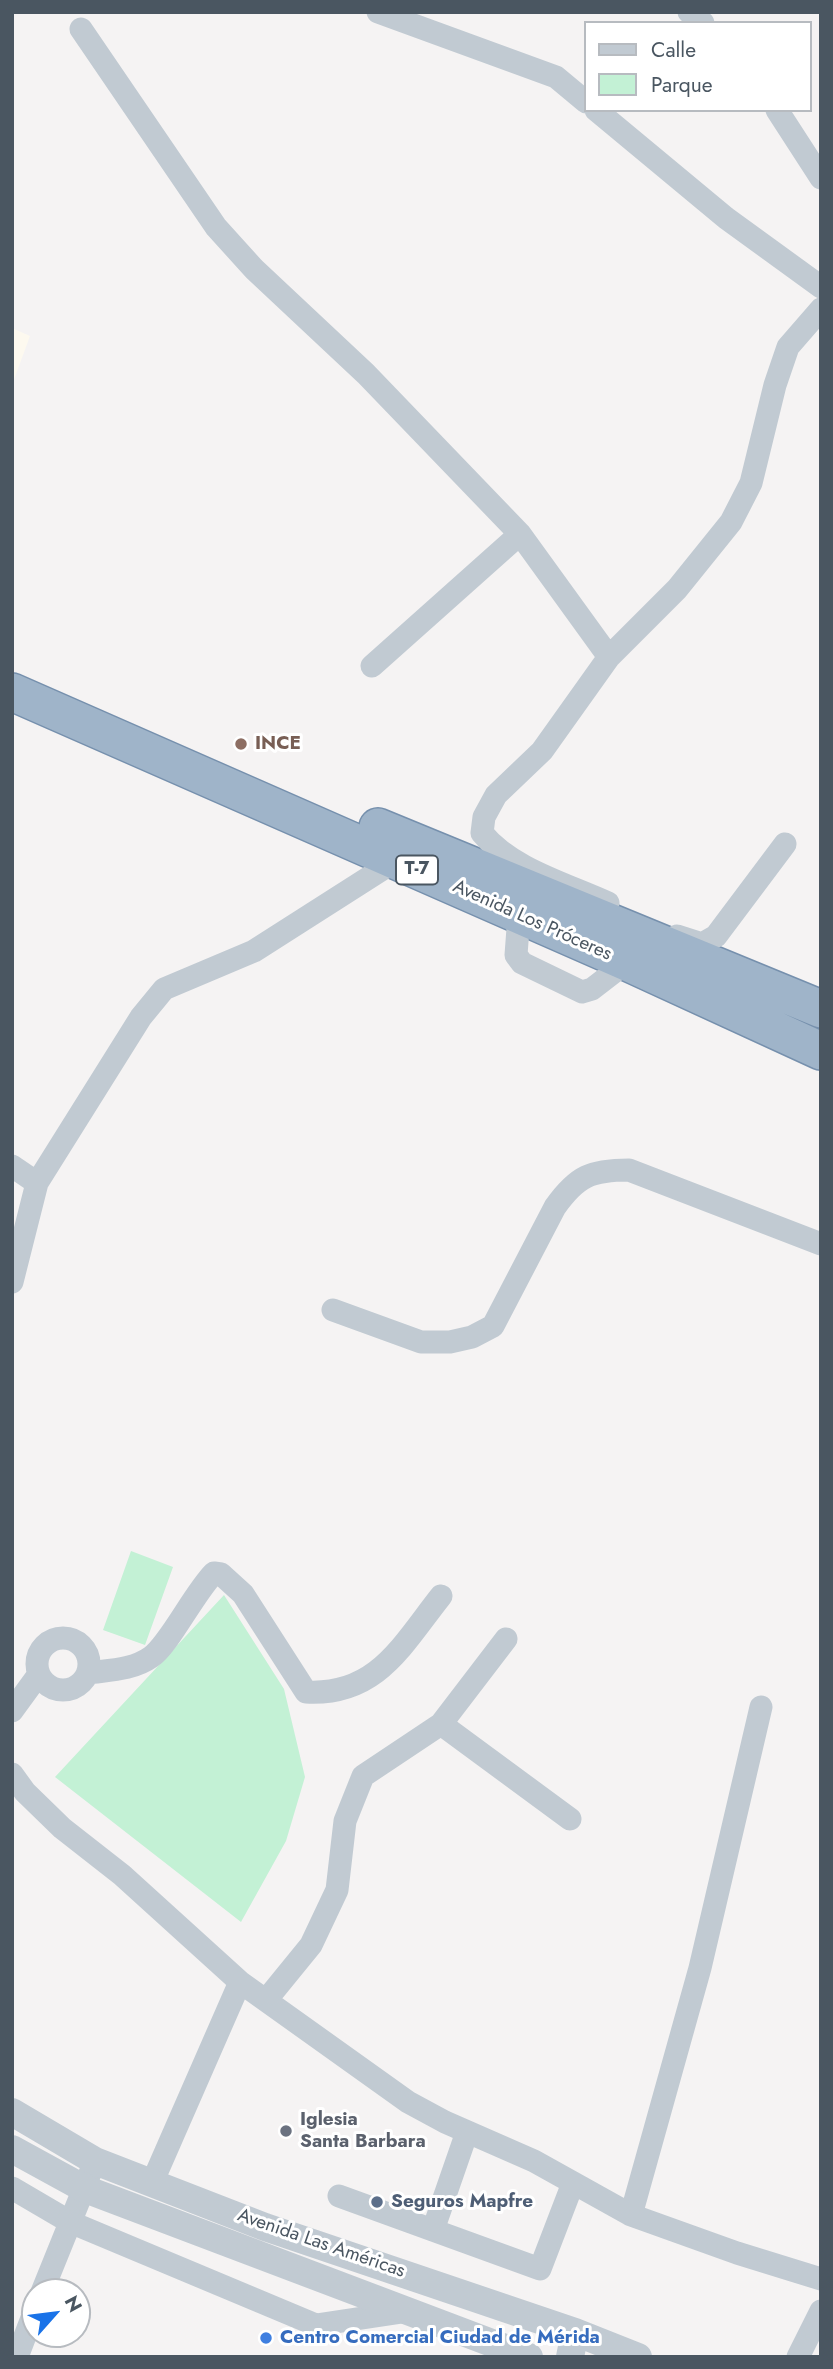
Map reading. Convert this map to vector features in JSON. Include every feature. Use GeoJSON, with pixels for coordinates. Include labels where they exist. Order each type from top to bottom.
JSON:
{"type":"FeatureCollection","features":[{"type":"Feature","properties":{"kind":"highway","name":"Avenida Los Próceres"},"geometry":{"type":"LineString","coordinates":[[12,667],[289,791],[661,937],[821,1009]]}},
{"type":"Feature","properties":{"kind":"highway","name":"Avenida Los Próceres"},"geometry":{"type":"LineString","coordinates":[[12,692],[627,962],[821,1051]]}},
{"type":"Feature","properties":{"kind":"street"},"geometry":{"type":"LineString","coordinates":[[379,12],[556,77],[584,100]]}},
{"type":"Feature","properties":{"kind":"street"},"geometry":{"type":"LineString","coordinates":[[81,29],[216,227],[254,269],[366,374],[520,534],[609,657]]}},
{"type":"Feature","properties":{"kind":"street"},"geometry":{"type":"LineString","coordinates":[[598,112],[726,218],[821,287]]}},
{"type":"Feature","properties":{"kind":"street"},"geometry":{"type":"LineString","coordinates":[[778,112],[821,178]]}},
{"type":"Feature","properties":{"kind":"street"},"geometry":{"type":"LineString","coordinates":[[785,844],[716,936],[702,944],[661,937],[633,914],[524,865],[493,846],[482,832],[484,817],[496,795],[542,751],[609,657],[677,589],[731,522],[751,483],[775,385],[788,346],[821,309]]}},
{"type":"Feature","properties":{"kind":"street"},"geometry":{"type":"LineString","coordinates":[[372,666],[520,534]]}},
{"type":"Feature","properties":{"kind":"street"},"geometry":{"type":"LineString","coordinates":[[12,1282],[37,1183],[141,1017],[164,989],[254,950],[395,861]]}},
{"type":"Feature","properties":{"kind":"street"},"geometry":{"type":"LineString","coordinates":[[12,1166],[37,1183]]}},
{"type":"Feature","properties":{"kind":"street"},"geometry":{"type":"LineString","coordinates":[[333,1310],[421,1342],[450,1342],[472,1337],[493,1325],[555,1207],[568,1189],[585,1176],[601,1170],[629,1170],[821,1244]]}},
{"type":"Feature","properties":{"kind":"street"},"geometry":{"type":"LineString","coordinates":[[88,1673],[128,1668],[153,1656],[203,1584],[214,1573],[221,1574],[243,1594],[306,1692],[331,1693],[381,1671],[441,1596]]}},
{"type":"Feature","properties":{"kind":"street"},"geometry":{"type":"LineString","coordinates":[[58,1639],[75,1642],[82,1647],[89,1664],[88,1673],[77,1686],[60,1690],[44,1682],[39,1674],[39,1656],[50,1642],[58,1639]]}},
{"type":"Feature","properties":{"kind":"street"},"geometry":{"type":"LineString","coordinates":[[267,1999],[311,1945],[337,1890],[345,1821],[363,1776],[442,1724],[506,1639]]}},
{"type":"Feature","properties":{"kind":"street"},"geometry":{"type":"LineString","coordinates":[[12,1712],[39,1674]]}},
{"type":"Feature","properties":{"kind":"street"},"geometry":{"type":"LineString","coordinates":[[631,2215],[700,1968],[761,1707]]}},
{"type":"Feature","properties":{"kind":"street"},"geometry":{"type":"LineString","coordinates":[[442,1724],[570,1819]]}},
{"type":"Feature","properties":{"kind":"street"},"geometry":{"type":"LineString","coordinates":[[12,1774],[25,1792],[62,1828],[122,1875],[240,1982],[408,2102],[467,2132],[534,2161],[631,2215],[821,2279]]}},
{"type":"Feature","properties":{"kind":"street"},"geometry":{"type":"LineString","coordinates":[[152,2183],[240,1982]]}},
{"type":"Feature","properties":{"kind":"street","name":"Avenida Las Américas"},"geometry":{"type":"LineString","coordinates":[[12,2112],[95,2161],[573,2344],[638,2357]]}},
{"type":"Feature","properties":{"kind":"street"},"geometry":{"type":"LineString","coordinates":[[433,2230],[467,2132]]}},
{"type":"Feature","properties":{"kind":"street","name":"Avenida Las Américas"},"geometry":{"type":"LineString","coordinates":[[12,2150],[85,2189],[303,2274],[410,2311],[529,2357]]}},
{"type":"Feature","properties":{"kind":"street"},"geometry":{"type":"LineString","coordinates":[[48,2278],[95,2161]]}},
{"type":"Feature","properties":{"kind":"street"},"geometry":{"type":"LineString","coordinates":[[339,2196],[540,2269],[573,2183]]}},
{"type":"Feature","properties":{"kind":"street"},"geometry":{"type":"LineString","coordinates":[[12,2188],[70,2222],[316,2325],[410,2311]]}},
{"type":"Feature","properties":{"kind":"street"},"geometry":{"type":"LineString","coordinates":[[798,2357],[821,2311]]}},
{"type":"Feature","properties":{"kind":"shaded area"},"geometry":{"type":"Polygon","coordinates":[[[12,328],[30,336],[12,385],[12,328]]]}},
{"type":"Feature","properties":{"kind":"green space"},"geometry":{"type":"Polygon","coordinates":[[[131,1551],[173,1567],[145,1645],[103,1630],[131,1551]]]}},
{"type":"Feature","properties":{"kind":"green space"},"geometry":{"type":"Polygon","coordinates":[[[224,1595],[284,1689],[305,1777],[286,1841],[241,1922],[55,1777],[224,1595]]]}},
{"type":"Feature","properties":{"kind":"place","name":"INCE"},"geometry":{"type":"Point","coordinates":[241,744]}},
{"type":"Feature","properties":{"kind":"place","name":"Iglesia Santa Barbara"},"geometry":{"type":"Point","coordinates":[286,2131]}},
{"type":"Feature","properties":{"kind":"place","name":"Seguros Mapfre"},"geometry":{"type":"Point","coordinates":[377,2202]}},
{"type":"Feature","properties":{"kind":"place","name":"Centro Comercial Ciudad de Mérida"},"geometry":{"type":"Point","coordinates":[266,2338]}}]}
